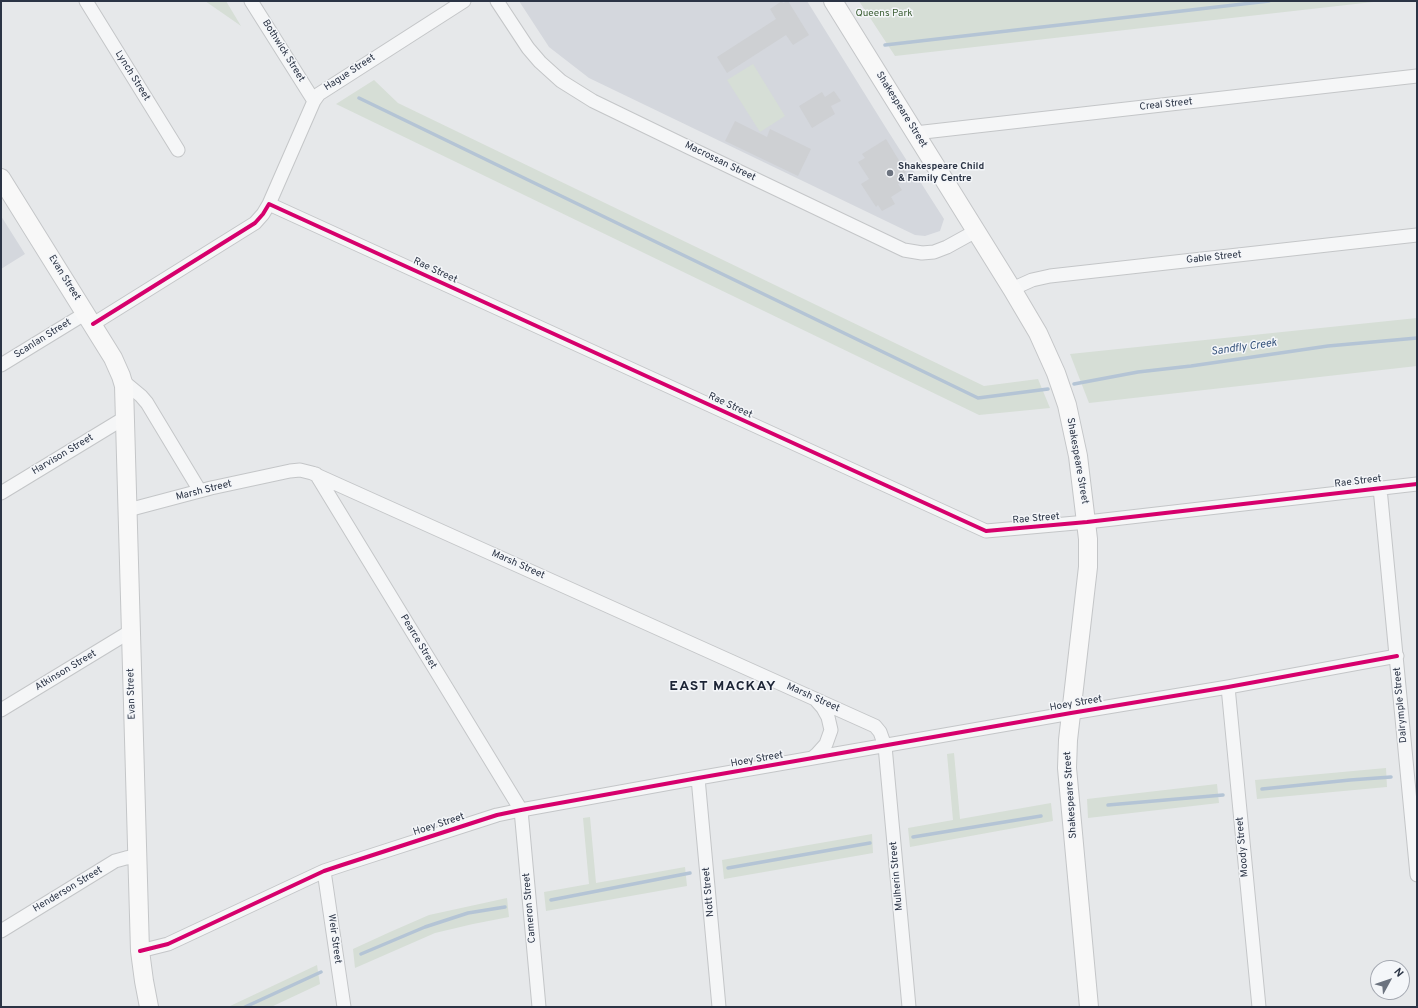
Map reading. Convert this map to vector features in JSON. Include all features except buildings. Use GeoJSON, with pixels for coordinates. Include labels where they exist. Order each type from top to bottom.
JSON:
{"type":"FeatureCollection","features":[{"type":"Feature","properties":{"kind":"street","name":"Lynch Street"},"geometry":{"type":"LineString","coordinates":[[86,1],[178,150]]}},
{"type":"Feature","properties":{"kind":"street","name":"Bothwick Street"},"geometry":{"type":"LineString","coordinates":[[251,1],[314,101]]}},
{"type":"Feature","properties":{"kind":"street","name":"Hague Street"},"geometry":{"type":"LineString","coordinates":[[269,204],[314,101],[319,94],[464,1]]}},
{"type":"Feature","properties":{"kind":"street","name":"Macrossan Street"},"geometry":{"type":"LineString","coordinates":[[497,1],[533,55],[560,81],[593,101],[688,148],[896,247],[910,252],[934,252],[947,247],[976,231]]}},
{"type":"Feature","properties":{"kind":"street","name":"Shakespeare Street"},"geometry":{"type":"LineString","coordinates":[[833,1],[1012,289],[1038,334],[1056,373],[1067,405],[1078,456],[1089,548],[1067,752],[1067,768],[1089,1007]]}},
{"type":"Feature","properties":{"kind":"street","name":"Creal Street"},"geometry":{"type":"LineString","coordinates":[[915,133],[1417,76]]}},
{"type":"Feature","properties":{"kind":"street","name":"Evan Street"},"geometry":{"type":"LineString","coordinates":[[1,178],[117,365],[123,380],[126,417],[140,951],[149,1007]]}},
{"type":"Feature","properties":{"kind":"street"},"geometry":{"type":"LineString","coordinates":[[89,319],[250,227],[260,218],[269,204]]}},
{"type":"Feature","properties":{"kind":"street","name":"Rae Street"},"geometry":{"type":"LineString","coordinates":[[269,204],[986,531],[1087,522],[1417,484]]}},
{"type":"Feature","properties":{"kind":"street","name":"Gable Street"},"geometry":{"type":"LineString","coordinates":[[1012,289],[1032,280],[1050,276],[1417,235]]}},
{"type":"Feature","properties":{"kind":"street","name":"Scanlan Street"},"geometry":{"type":"LineString","coordinates":[[1,365],[89,319]]}},
{"type":"Feature","properties":{"kind":"street","name":"Evan Street"},"geometry":{"type":"LineString","coordinates":[[123,380],[147,403],[200,491]]}},
{"type":"Feature","properties":{"kind":"street","name":"Harvison Street"},"geometry":{"type":"LineString","coordinates":[[1,493],[126,417]]}},
{"type":"Feature","properties":{"kind":"street","name":"Marsh Street"},"geometry":{"type":"LineString","coordinates":[[128,510],[200,491],[296,470],[316,474],[876,726],[881,733],[885,746]]}},
{"type":"Feature","properties":{"kind":"street","name":"Pearce Street"},"geometry":{"type":"LineString","coordinates":[[316,474],[520,810]]}},
{"type":"Feature","properties":{"kind":"street","name":"Dalrymple Street"},"geometry":{"type":"LineString","coordinates":[[1380,488],[1417,875]]}},
{"type":"Feature","properties":{"kind":"street","name":"Atkinson Street"},"geometry":{"type":"LineString","coordinates":[[1,710],[131,631]]}},
{"type":"Feature","properties":{"kind":"street","name":"Hoey Street"},"geometry":{"type":"LineString","coordinates":[[140,951],[168,944],[324,871],[356,859],[489,817],[520,810],[812,758],[1071,713],[1228,688],[1397,656]]}},
{"type":"Feature","properties":{"kind":"street","name":"Moody Street"},"geometry":{"type":"LineString","coordinates":[[1228,688],[1259,1007]]}},
{"type":"Feature","properties":{"kind":"street"},"geometry":{"type":"LineString","coordinates":[[812,697],[819,703],[827,714],[831,730],[826,744],[812,758]]}},
{"type":"Feature","properties":{"kind":"street","name":"Mulherin Street"},"geometry":{"type":"LineString","coordinates":[[885,746],[909,1007]]}},
{"type":"Feature","properties":{"kind":"street","name":"Nott Street"},"geometry":{"type":"LineString","coordinates":[[698,778],[719,1007]]}},
{"type":"Feature","properties":{"kind":"street","name":"Cameron Street"},"geometry":{"type":"LineString","coordinates":[[520,810],[539,1007]]}},
{"type":"Feature","properties":{"kind":"street","name":"Henderson Street"},"geometry":{"type":"LineString","coordinates":[[1,931],[116,862],[137,856]]}},
{"type":"Feature","properties":{"kind":"street","name":"Weir Street"},"geometry":{"type":"LineString","coordinates":[[324,871],[344,1007]]}},
{"type":"Feature","properties":{"kind":"shaded area"},"geometry":{"type":"Polygon","coordinates":[[[519,1],[807,1],[944,219],[940,231],[925,236],[915,235],[589,78],[549,47],[519,1]]]}},
{"type":"Feature","properties":{"kind":"shaded area"},"geometry":{"type":"Polygon","coordinates":[[[1,216],[25,254],[1,269],[1,216]]]}},
{"type":"Feature","properties":{"kind":"green space"},"geometry":{"type":"Polygon","coordinates":[[[205,1],[226,1],[241,26],[231,19],[205,1]]]}},
{"type":"Feature","properties":{"kind":"green space","name":"Queens Park"},"geometry":{"type":"Polygon","coordinates":[[[859,1],[1382,1],[895,56],[859,1]]]}},
{"type":"Feature","properties":{"kind":"green space"},"geometry":{"type":"Polygon","coordinates":[[[753,64],[785,116],[760,132],[727,80],[753,64]]]}},
{"type":"Feature","properties":{"kind":"green space"},"geometry":{"type":"Polygon","coordinates":[[[374,80],[398,103],[984,386],[1038,379],[1050,408],[979,415],[336,104],[374,80]]]}},
{"type":"Feature","properties":{"kind":"green space"},"geometry":{"type":"Polygon","coordinates":[[[1417,318],[1417,366],[1089,403],[1070,354],[1417,318]]]}},
{"type":"Feature","properties":{"kind":"green space"},"geometry":{"type":"Polygon","coordinates":[[[954,753],[960,819],[1051,803],[1053,821],[910,847],[908,828],[953,820],[947,754],[954,753]]]}},
{"type":"Feature","properties":{"kind":"green space"},"geometry":{"type":"Polygon","coordinates":[[[1386,768],[1387,787],[1257,799],[1255,780],[1386,768]]]}},
{"type":"Feature","properties":{"kind":"green space"},"geometry":{"type":"Polygon","coordinates":[[[1217,784],[1219,803],[1088,818],[1087,799],[1217,784]]]}},
{"type":"Feature","properties":{"kind":"green space"},"geometry":{"type":"Polygon","coordinates":[[[590,817],[596,883],[685,867],[687,886],[546,911],[544,892],[589,884],[583,818],[590,817]]]}},
{"type":"Feature","properties":{"kind":"green space"},"geometry":{"type":"Polygon","coordinates":[[[872,834],[873,853],[724,879],[722,860],[872,834]]]}},
{"type":"Feature","properties":{"kind":"green space"},"geometry":{"type":"Polygon","coordinates":[[[507,898],[509,917],[435,933],[355,968],[353,949],[429,915],[507,898]]]}},
{"type":"Feature","properties":{"kind":"green space"},"geometry":{"type":"Polygon","coordinates":[[[317,965],[320,984],[271,1007],[228,1007],[317,965]]]}},
{"type":"Feature","properties":{"kind":"waterway"},"geometry":{"type":"LineString","coordinates":[[885,45],[1269,1]]}},
{"type":"Feature","properties":{"kind":"waterway"},"geometry":{"type":"LineString","coordinates":[[359,98],[978,398],[1048,389]]}},
{"type":"Feature","properties":{"kind":"waterway","name":"Sandfly Creek"},"geometry":{"type":"LineString","coordinates":[[1074,384],[1138,372],[1191,366],[1328,346],[1417,338]]}},
{"type":"Feature","properties":{"kind":"waterway"},"geometry":{"type":"LineString","coordinates":[[1262,789],[1391,777]]}},
{"type":"Feature","properties":{"kind":"waterway"},"geometry":{"type":"LineString","coordinates":[[1108,805],[1223,795]]}},
{"type":"Feature","properties":{"kind":"waterway"},"geometry":{"type":"LineString","coordinates":[[913,837],[1041,816]]}},
{"type":"Feature","properties":{"kind":"waterway"},"geometry":{"type":"LineString","coordinates":[[728,868],[870,843]]}},
{"type":"Feature","properties":{"kind":"waterway"},"geometry":{"type":"LineString","coordinates":[[551,900],[690,873]]}},
{"type":"Feature","properties":{"kind":"waterway"},"geometry":{"type":"LineString","coordinates":[[361,954],[425,927],[468,913],[505,907]]}},
{"type":"Feature","properties":{"kind":"waterway"},"geometry":{"type":"LineString","coordinates":[[245,1007],[321,972]]}},
{"type":"Feature","properties":{"kind":"cycle path"},"geometry":{"type":"LineString","coordinates":[[93,324],[255,223],[269,204],[986,531],[1087,522],[1417,484]]}},
{"type":"Feature","properties":{"kind":"cycle path"},"geometry":{"type":"LineString","coordinates":[[140,951],[168,944],[324,871],[497,815],[698,778],[1228,687],[1397,656]]}},
{"type":"Feature","properties":{"kind":"place","name":"Shakespeare Child & Family Centre"},"geometry":{"type":"Point","coordinates":[890,173]}},
{"type":"Feature","properties":{"kind":"district","name":"EAST MACKAY"},"geometry":{"type":"Point","coordinates":[723,687]}}]}
